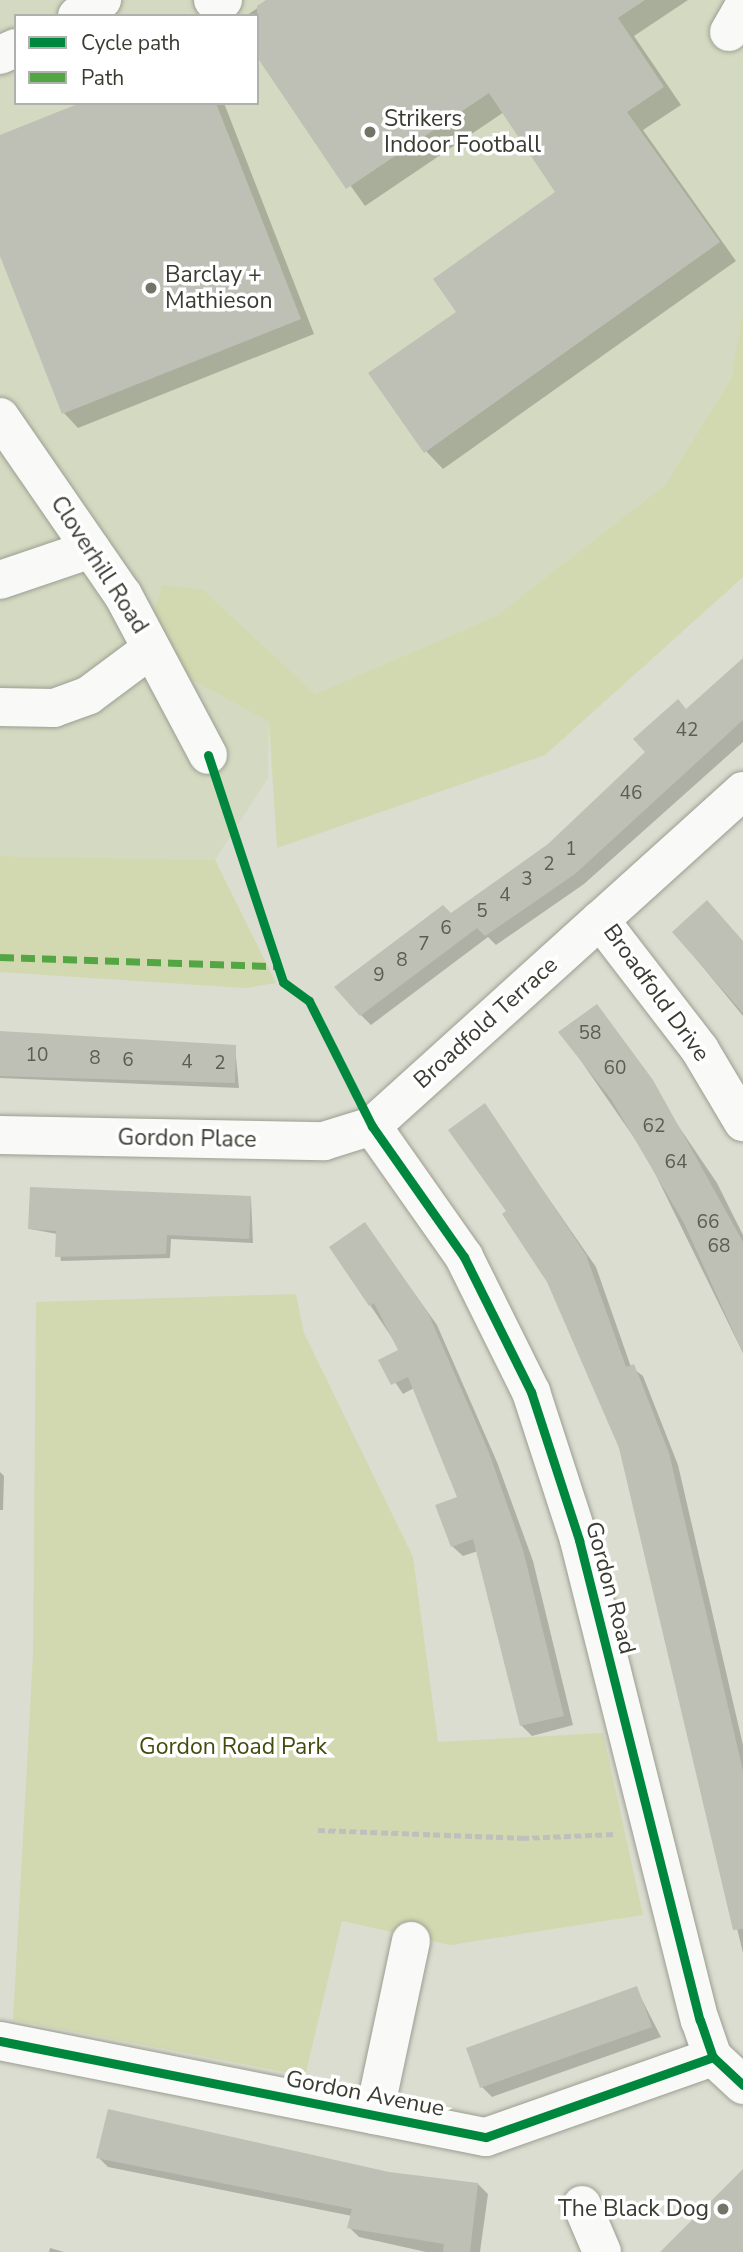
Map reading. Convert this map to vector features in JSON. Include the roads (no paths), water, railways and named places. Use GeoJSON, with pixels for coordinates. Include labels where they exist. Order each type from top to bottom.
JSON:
{"type":"FeatureCollection","features":[{"type":"Feature","properties":{"kind":"street"},"geometry":{"type":"LineString","coordinates":[[80,14],[102,0]]}},
{"type":"Feature","properties":{"kind":"street"},"geometry":{"type":"LineString","coordinates":[[213,0],[223,0]]}},
{"type":"Feature","properties":{"kind":"street","name":"Cloverhill Road"},"geometry":{"type":"LineString","coordinates":[[0,416],[91,549],[151,649],[208,755]]}},
{"type":"Feature","properties":{"kind":"street"},"geometry":{"type":"LineString","coordinates":[[0,580],[91,549]]}},
{"type":"Feature","properties":{"kind":"street"},"geometry":{"type":"LineString","coordinates":[[0,707],[54,708],[89,695],[151,649]]}},
{"type":"Feature","properties":{"kind":"street","name":"Broadfold Drive"},"geometry":{"type":"LineString","coordinates":[[743,791],[600,920],[700,1050],[743,1122]]}},
{"type":"Feature","properties":{"kind":"street","name":"Broadfold Terrace"},"geometry":{"type":"LineString","coordinates":[[372,1126],[600,920]]}},
{"type":"Feature","properties":{"kind":"street","name":"Gordon Place"},"geometry":{"type":"LineString","coordinates":[[0,1135],[324,1141],[372,1126]]}},
{"type":"Feature","properties":{"kind":"street","name":"Gordon Road"},"geometry":{"type":"LineString","coordinates":[[372,1126],[464,1257],[531,1392],[579,1540],[713,2057]]}},
{"type":"Feature","properties":{"kind":"street"},"geometry":{"type":"LineString","coordinates":[[374,2115],[411,1941]]}},
{"type":"Feature","properties":{"kind":"street","name":"Gordon Avenue"},"geometry":{"type":"LineString","coordinates":[[0,2040],[486,2137],[713,2057]]}},
{"type":"Feature","properties":{"kind":"street"},"geometry":{"type":"LineString","coordinates":[[713,2057],[743,2085]]}},
{"type":"Feature","properties":{"kind":"street"},"geometry":{"type":"LineString","coordinates":[[582,2204],[602,2252]]}},
{"type":"Feature","properties":{"kind":"place","name":"Strikers Indoor Football"},"geometry":{"type":"Point","coordinates":[370,132]}},
{"type":"Feature","properties":{"kind":"place","name":"Barclay + Mathieson"},"geometry":{"type":"Point","coordinates":[151,288]}},
{"type":"Feature","properties":{"kind":"place","name":"The Black Dog"},"geometry":{"type":"Point","coordinates":[723,2209]}},
{"type":"Feature","properties":{"kind":"park label","name":"Gordon Road Park"},"geometry":{"type":"Point","coordinates":[233,1747]}}]}
